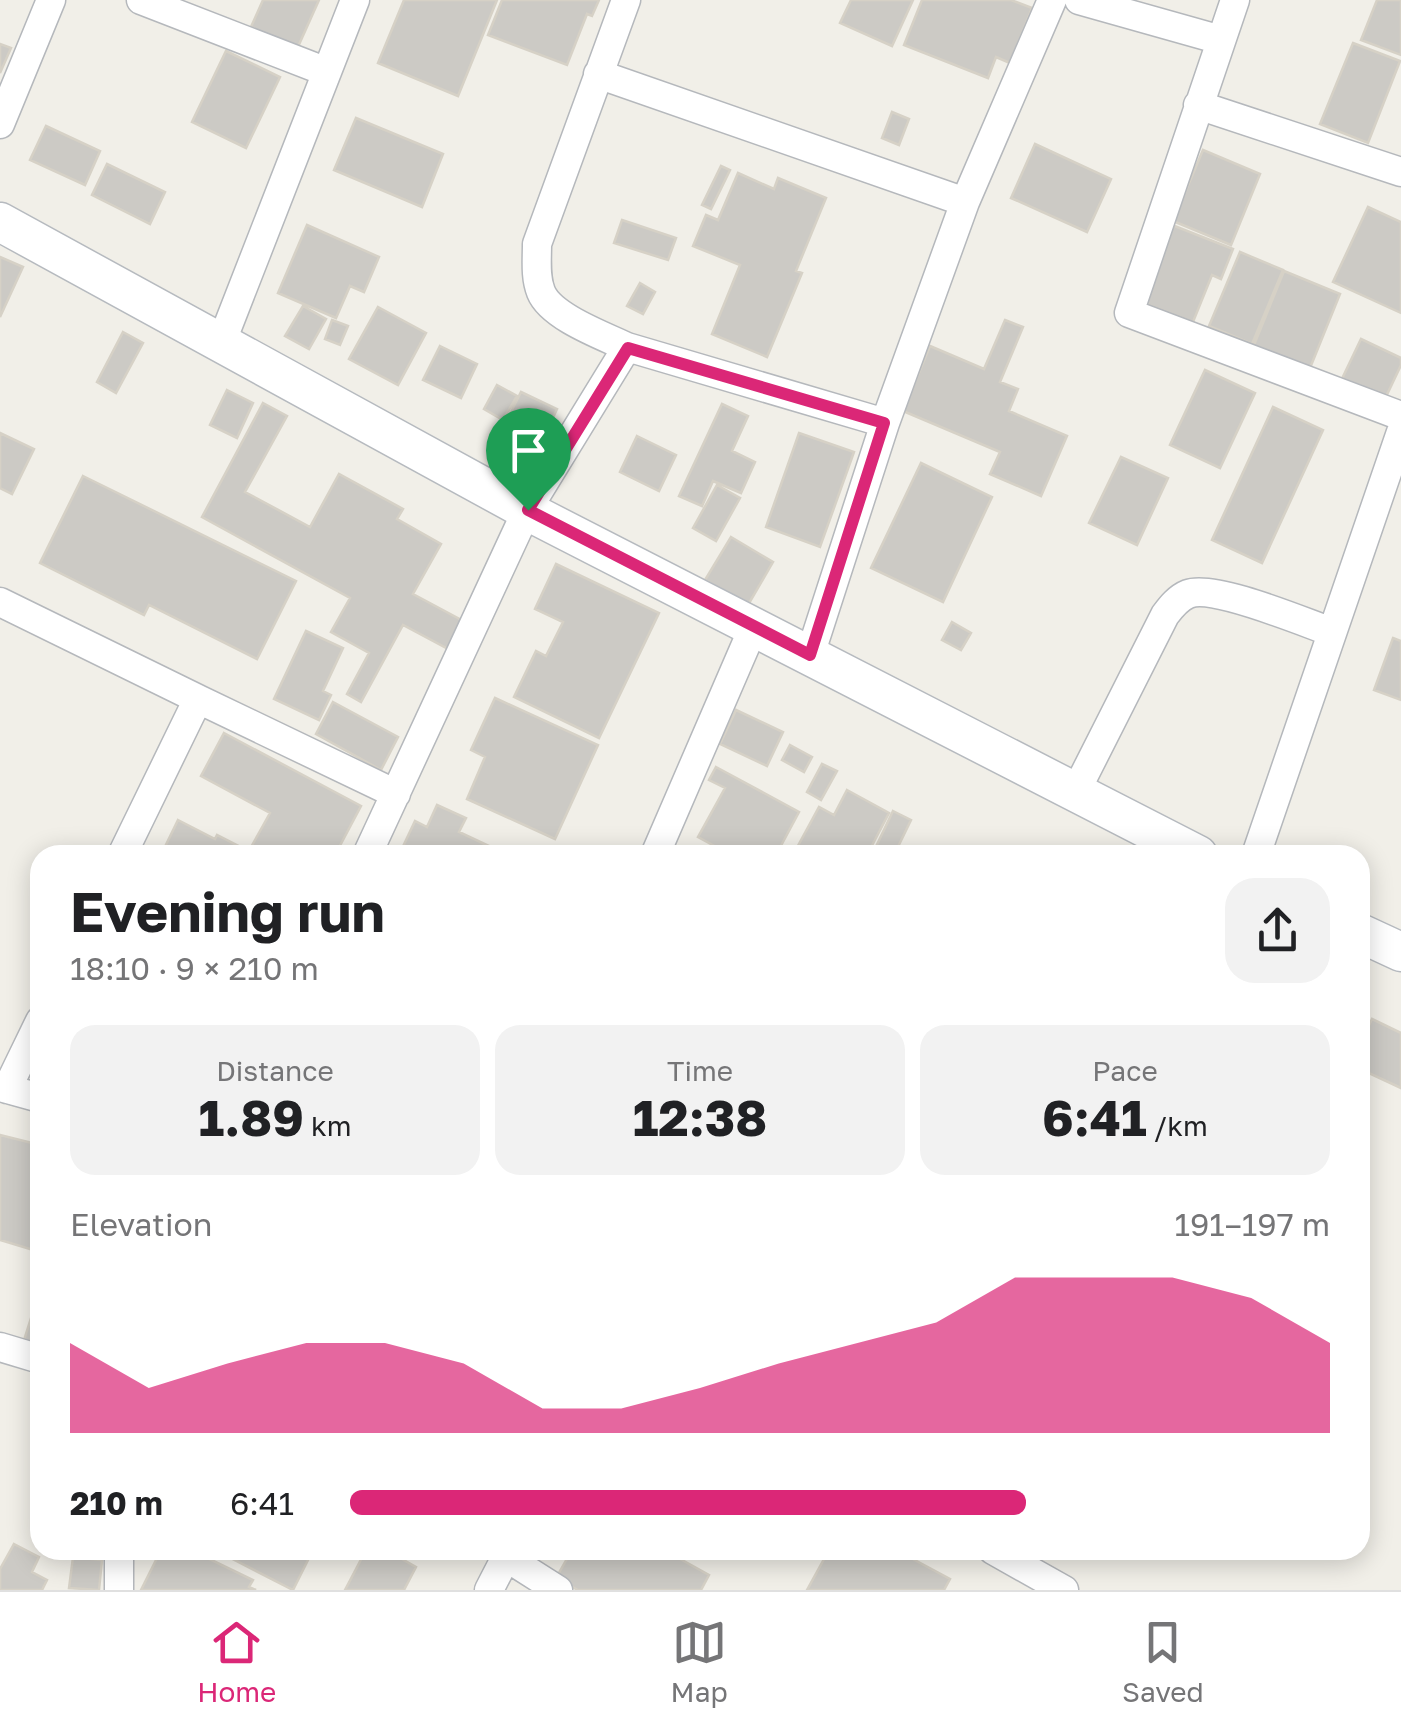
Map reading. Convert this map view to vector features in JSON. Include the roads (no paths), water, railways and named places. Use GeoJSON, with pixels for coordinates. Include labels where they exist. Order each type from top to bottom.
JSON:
{"type":"FeatureCollection","features":[{"type":"Feature","properties":{"kind":"street"},"geometry":{"type":"LineString","coordinates":[[0,124],[51,0]]}},
{"type":"Feature","properties":{"kind":"street"},"geometry":{"type":"LineString","coordinates":[[141,0],[327,72]]}},
{"type":"Feature","properties":{"kind":"street"},"geometry":{"type":"LineString","coordinates":[[222,342],[355,0]]}},
{"type":"Feature","properties":{"kind":"street"},"geometry":{"type":"LineString","coordinates":[[626,0],[538,244],[537,270],[542,295],[564,316],[628,348],[884,423]]}},
{"type":"Feature","properties":{"kind":"street"},"geometry":{"type":"LineString","coordinates":[[810,655],[884,423],[964,202],[1052,0]]}},
{"type":"Feature","properties":{"kind":"street"},"geometry":{"type":"LineString","coordinates":[[1079,0],[1221,40]]}},
{"type":"Feature","properties":{"kind":"street"},"geometry":{"type":"LineString","coordinates":[[1235,0],[1130,313],[1401,416]]}},
{"type":"Feature","properties":{"kind":"street"},"geometry":{"type":"LineString","coordinates":[[598,74],[964,202]]}},
{"type":"Feature","properties":{"kind":"street"},"geometry":{"type":"LineString","coordinates":[[1198,105],[1401,172]]}},
{"type":"Feature","properties":{"kind":"street"},"geometry":{"type":"LineString","coordinates":[[0,222],[528,510],[1178,845]]}},
{"type":"Feature","properties":{"kind":"street"},"geometry":{"type":"LineString","coordinates":[[373,845],[528,510],[628,348]]}},
{"type":"Feature","properties":{"kind":"street"},"geometry":{"type":"LineString","coordinates":[[1259,845],[1401,432]]}},
{"type":"Feature","properties":{"kind":"street"},"geometry":{"type":"LineString","coordinates":[[1075,793],[1165,615],[1188,594],[1202,592],[1233,598],[1332,632]]}},
{"type":"Feature","properties":{"kind":"street"},"geometry":{"type":"LineString","coordinates":[[0,602],[396,794]]}},
{"type":"Feature","properties":{"kind":"street"},"geometry":{"type":"LineString","coordinates":[[659,845],[754,626]]}},
{"type":"Feature","properties":{"kind":"street"},"geometry":{"type":"LineString","coordinates":[[127,845],[198,700]]}},
{"type":"Feature","properties":{"kind":"street"},"geometry":{"type":"LineString","coordinates":[[1370,938],[1401,952]]}},
{"type":"Feature","properties":{"kind":"street"},"geometry":{"type":"LineString","coordinates":[[30,1039],[3,1088],[30,1095]]}},
{"type":"Feature","properties":{"kind":"street"},"geometry":{"type":"LineString","coordinates":[[0,1347],[30,1356]]}},
{"type":"Feature","properties":{"kind":"street"},"geometry":{"type":"LineString","coordinates":[[118,1590],[120,1560]]}},
{"type":"Feature","properties":{"kind":"street"},"geometry":{"type":"LineString","coordinates":[[489,1590],[497,1560]]}},
{"type":"Feature","properties":{"kind":"street"},"geometry":{"type":"LineString","coordinates":[[509,1560],[558,1590]]}},
{"type":"Feature","properties":{"kind":"street"},"geometry":{"type":"LineString","coordinates":[[1027,1560],[1064,1590]]}}]}
